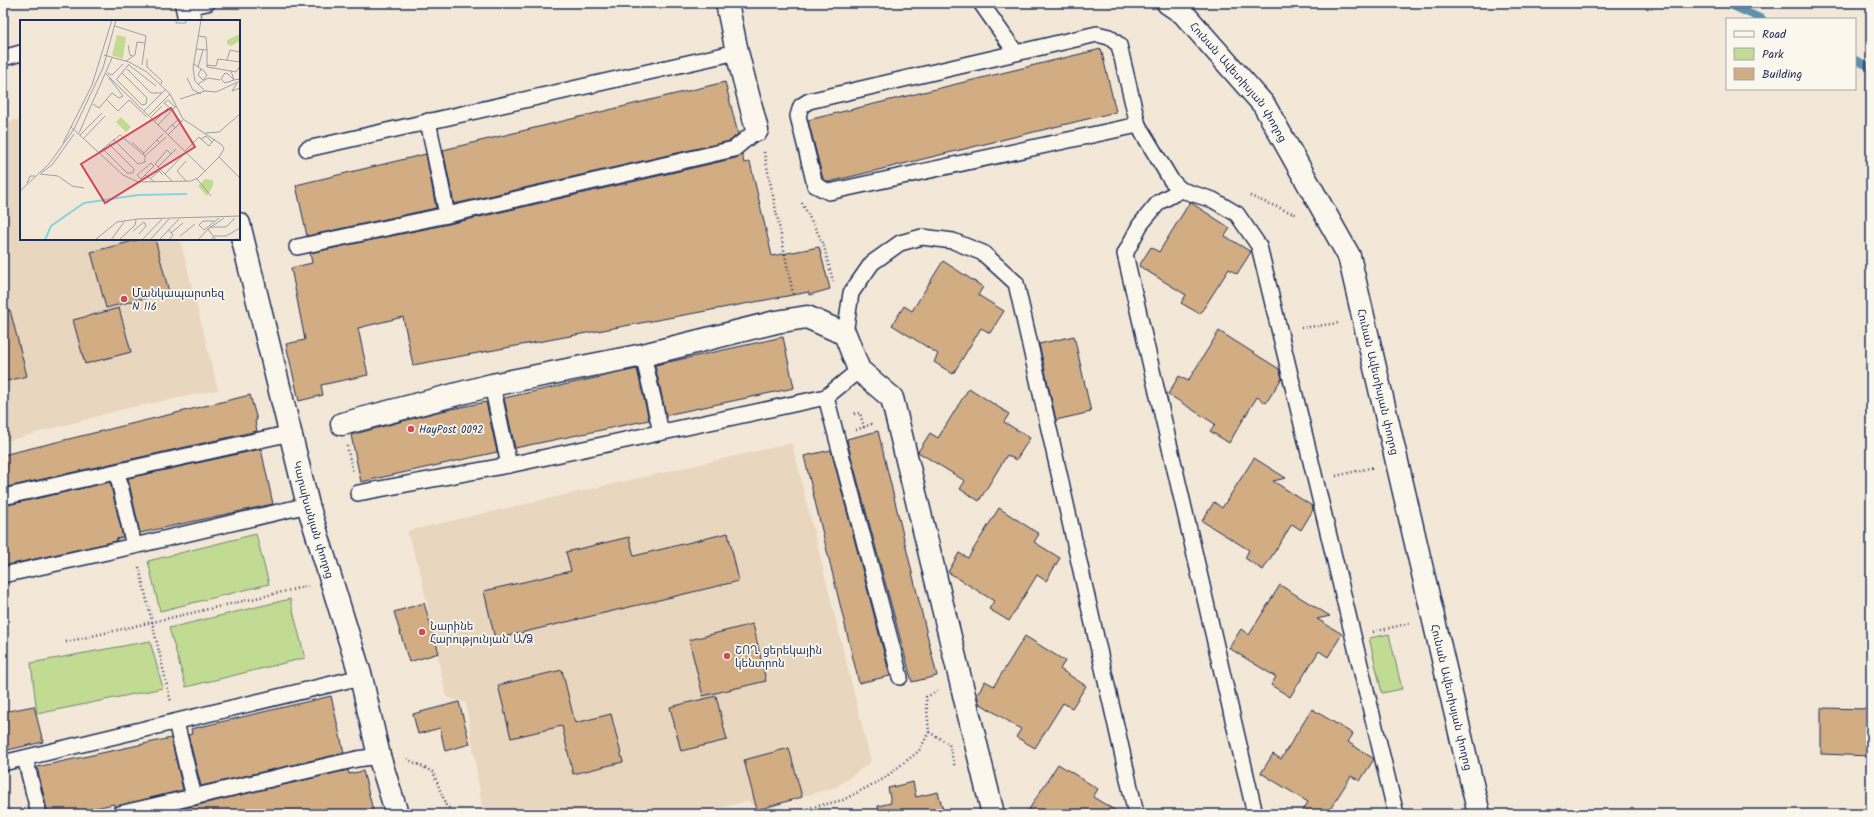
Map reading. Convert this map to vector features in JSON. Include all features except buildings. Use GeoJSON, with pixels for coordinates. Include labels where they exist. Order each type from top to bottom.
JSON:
{"type":"FeatureCollection","features":[{"type":"Feature","properties":{"kind":"street"},"geometry":{"type":"LineString","coordinates":[[728,3],[737,52],[757,130]]}},
{"type":"Feature","properties":{"kind":"street","name":"Հունան Ավետիսյան փողոց"},"geometry":{"type":"LineString","coordinates":[[1168,3],[1183,13],[1264,105],[1349,256],[1479,814]]}},
{"type":"Feature","properties":{"kind":"street","name":"Կարախանյան փողոց"},"geometry":{"type":"LineString","coordinates":[[240,228],[308,505],[361,677],[379,756],[397,814]]}},
{"type":"Feature","properties":{"kind":"street"},"geometry":{"type":"LineString","coordinates":[[342,424],[492,384],[643,355],[776,322],[807,317],[845,334],[859,370],[892,398],[993,814]]}},
{"type":"Feature","properties":{"kind":"lane"},"geometry":{"type":"LineString","coordinates":[[981,3],[1016,53]]}},
{"type":"Feature","properties":{"kind":"lane"},"geometry":{"type":"LineString","coordinates":[[1138,125],[829,192],[820,189],[815,185],[798,116],[801,106],[809,101],[1097,34],[1109,37],[1119,45],[1138,125],[1171,180],[1181,190],[1213,200],[1237,214],[1259,246],[1396,814]]}},
{"type":"Feature","properties":{"kind":"lane"},"geometry":{"type":"LineString","coordinates":[[307,149],[737,52]]}},
{"type":"Feature","properties":{"kind":"lane"},"geometry":{"type":"LineString","coordinates":[[3,58],[20,53]]}},
{"type":"Feature","properties":{"kind":"lane"},"geometry":{"type":"LineString","coordinates":[[428,121],[447,215]]}},
{"type":"Feature","properties":{"kind":"lane"},"geometry":{"type":"LineString","coordinates":[[297,247],[447,215],[734,148],[757,130]]}},
{"type":"Feature","properties":{"kind":"lane"},"geometry":{"type":"LineString","coordinates":[[1181,190],[1159,202],[1140,226],[1125,254],[1255,814]]}},
{"type":"Feature","properties":{"kind":"lane"},"geometry":{"type":"LineString","coordinates":[[845,334],[851,293],[872,263],[900,243],[922,237],[953,241],[983,253],[1016,283],[1136,814]]}},
{"type":"Feature","properties":{"kind":"lane"},"geometry":{"type":"LineString","coordinates":[[643,355],[661,432]]}},
{"type":"Feature","properties":{"kind":"lane"},"geometry":{"type":"LineString","coordinates":[[358,493],[509,465],[826,397],[859,370]]}},
{"type":"Feature","properties":{"kind":"lane"},"geometry":{"type":"LineString","coordinates":[[492,384],[509,465]]}},
{"type":"Feature","properties":{"kind":"lane"},"geometry":{"type":"LineString","coordinates":[[826,397],[900,678]]}},
{"type":"Feature","properties":{"kind":"lane"},"geometry":{"type":"LineString","coordinates":[[3,497],[291,433]]}},
{"type":"Feature","properties":{"kind":"lane"},"geometry":{"type":"LineString","coordinates":[[117,472],[136,553]]}},
{"type":"Feature","properties":{"kind":"lane"},"geometry":{"type":"LineString","coordinates":[[3,575],[136,553],[308,505]]}},
{"type":"Feature","properties":{"kind":"lane"},"geometry":{"type":"LineString","coordinates":[[3,763],[361,677]]}},
{"type":"Feature","properties":{"kind":"lane"},"geometry":{"type":"LineString","coordinates":[[176,722],[194,797]]}},
{"type":"Feature","properties":{"kind":"lane"},"geometry":{"type":"LineString","coordinates":[[119,814],[357,759],[379,756]]}},
{"type":"Feature","properties":{"kind":"lane"},"geometry":{"type":"LineString","coordinates":[[25,758],[39,814]]}},
{"type":"Feature","properties":{"kind":"path"},"geometry":{"type":"LineString","coordinates":[[765,156],[793,297]]}},
{"type":"Feature","properties":{"kind":"path"},"geometry":{"type":"LineString","coordinates":[[820,189],[799,197],[823,244],[834,284]]}},
{"type":"Feature","properties":{"kind":"path"},"geometry":{"type":"LineString","coordinates":[[1237,214],[1247,195],[1303,217]]}},
{"type":"Feature","properties":{"kind":"path"},"geometry":{"type":"LineString","coordinates":[[1280,331],[1342,322]]}},
{"type":"Feature","properties":{"kind":"path"},"geometry":{"type":"LineString","coordinates":[[342,424],[358,493]]}},
{"type":"Feature","properties":{"kind":"path"},"geometry":{"type":"LineString","coordinates":[[1316,481],[1374,467]]}},
{"type":"Feature","properties":{"kind":"path"},"geometry":{"type":"LineString","coordinates":[[136,553],[172,704]]}},
{"type":"Feature","properties":{"kind":"path"},"geometry":{"type":"LineString","coordinates":[[66,642],[314,584]]}},
{"type":"Feature","properties":{"kind":"path"},"geometry":{"type":"LineString","coordinates":[[1353,637],[1410,623]]}},
{"type":"Feature","properties":{"kind":"path"},"geometry":{"type":"LineString","coordinates":[[784,814],[843,800],[883,779],[919,751],[930,732],[926,697],[960,680]]}},
{"type":"Feature","properties":{"kind":"path"},"geometry":{"type":"LineString","coordinates":[[930,732],[948,744],[956,772]]}},
{"type":"Feature","properties":{"kind":"path"},"geometry":{"type":"LineString","coordinates":[[379,756],[397,755],[433,772],[446,805],[455,814]]}},
{"type":"Feature","properties":{"kind":"path"},"geometry":{"type":"LineString","coordinates":[[3,804],[12,814]]}},
{"type":"Feature","properties":{"kind":"shaded area"},"geometry":{"type":"Polygon","coordinates":[[[20,119],[20,240],[180,240],[218,390],[124,409],[3,442],[3,123],[20,119]]]}},
{"type":"Feature","properties":{"kind":"shaded area"},"geometry":{"type":"Polygon","coordinates":[[[792,443],[871,762],[836,787],[757,809],[748,801],[697,814],[490,814],[482,806],[466,703],[446,697],[421,575],[407,531],[792,443]]]}},
{"type":"Feature","properties":{"kind":"green space"},"geometry":{"type":"Polygon","coordinates":[[[256,534],[269,584],[160,611],[148,561],[256,534]]]}},
{"type":"Feature","properties":{"kind":"green space"},"geometry":{"type":"Polygon","coordinates":[[[290,599],[305,658],[186,687],[169,628],[290,599]]]}},
{"type":"Feature","properties":{"kind":"green space"},"geometry":{"type":"Polygon","coordinates":[[[1389,634],[1402,689],[1382,693],[1369,638],[1389,634]]]}},
{"type":"Feature","properties":{"kind":"green space"},"geometry":{"type":"Polygon","coordinates":[[[150,641],[163,688],[37,714],[31,663],[150,641]]]}},
{"type":"Feature","properties":{"kind":"waterway"},"geometry":{"type":"LineString","coordinates":[[1726,3],[1760,18]]}},
{"type":"Feature","properties":{"kind":"waterway"},"geometry":{"type":"LineString","coordinates":[[1856,60],[1871,67]]}},
{"type":"Feature","properties":{"kind":"place","name":"Մանկապարտեզ N 116"},"geometry":{"type":"Point","coordinates":[124,299]}},
{"type":"Feature","properties":{"kind":"place","name":"HayPost 0092"},"geometry":{"type":"Point","coordinates":[411,429]}},
{"type":"Feature","properties":{"kind":"place","name":"Նարինե Հարությունյան Ա/Ձ"},"geometry":{"type":"Point","coordinates":[422,632]}},
{"type":"Feature","properties":{"kind":"place","name":"ՇՈՂ ցերեկային կենտրոն"},"geometry":{"type":"Point","coordinates":[727,656]}}]}
